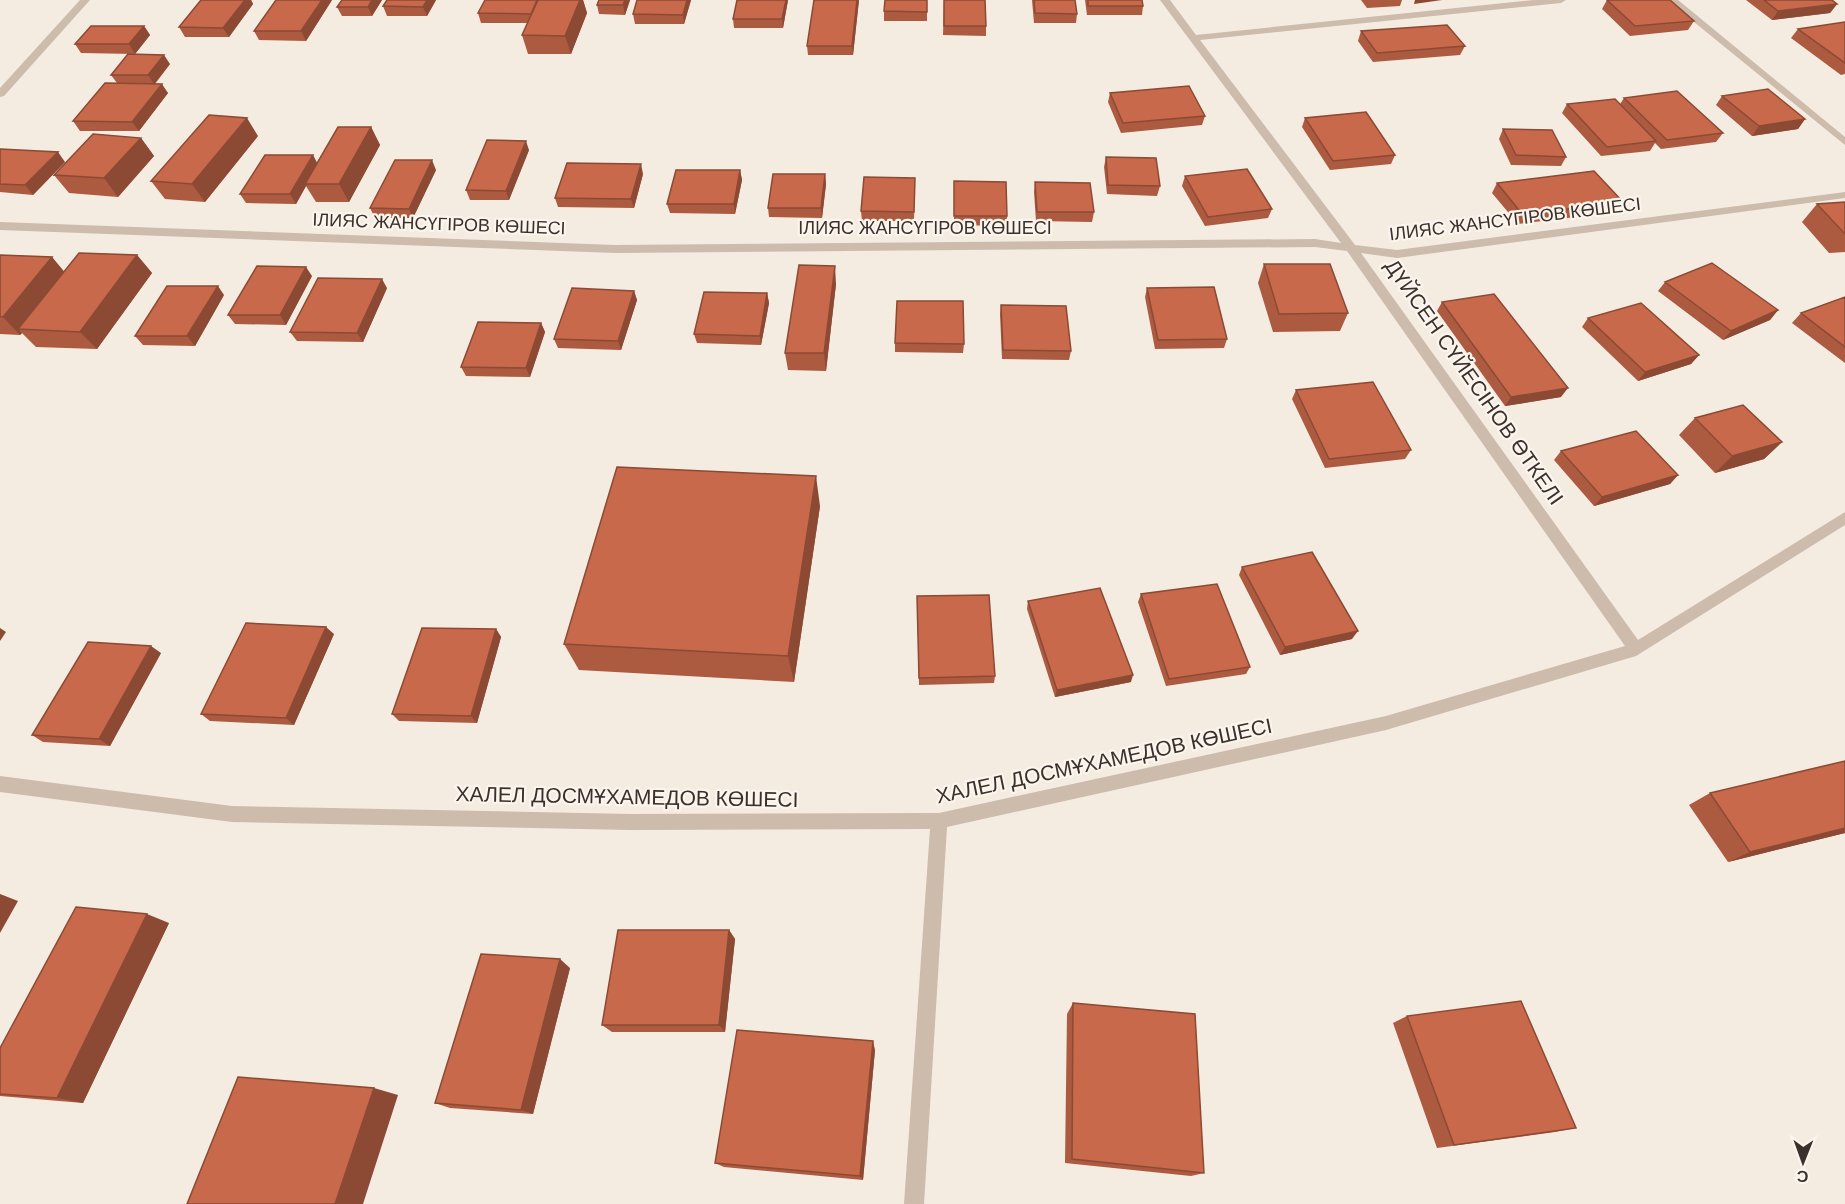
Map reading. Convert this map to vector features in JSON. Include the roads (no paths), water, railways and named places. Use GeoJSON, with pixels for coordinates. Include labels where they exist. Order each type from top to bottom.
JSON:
{"type":"FeatureCollection","features":[{"type":"Feature","properties":{"kind":"street"},"geometry":{"type":"LineString","coordinates":[[0,94],[85,0]]}},
{"type":"Feature","properties":{"kind":"street","name":"ДҮЙСЕН СҮЙЕСІНОВ ӨТКЕЛІ"},"geometry":{"type":"LineString","coordinates":[[1165,0],[1352,249],[1636,649]]}},
{"type":"Feature","properties":{"kind":"street"},"geometry":{"type":"LineString","coordinates":[[1192,38],[1561,0]]}},
{"type":"Feature","properties":{"kind":"street"},"geometry":{"type":"LineString","coordinates":[[1672,0],[1845,142]]}},
{"type":"Feature","properties":{"kind":"street","name":"ІЛИЯС ЖАНСҮГІРОВ КӨШЕСІ"},"geometry":{"type":"LineString","coordinates":[[0,226],[615,249],[1315,243],[1397,254],[1845,195]]}},
{"type":"Feature","properties":{"kind":"street","name":"ХАЛЕЛ ДОСМҰХАМЕДОВ КӨШЕСІ"},"geometry":{"type":"LineString","coordinates":[[0,784],[232,814],[631,822],[939,821],[1386,723],[1636,649],[1845,518]]}},
{"type":"Feature","properties":{"kind":"street"},"geometry":{"type":"LineString","coordinates":[[914,1204],[939,821]]}}]}
